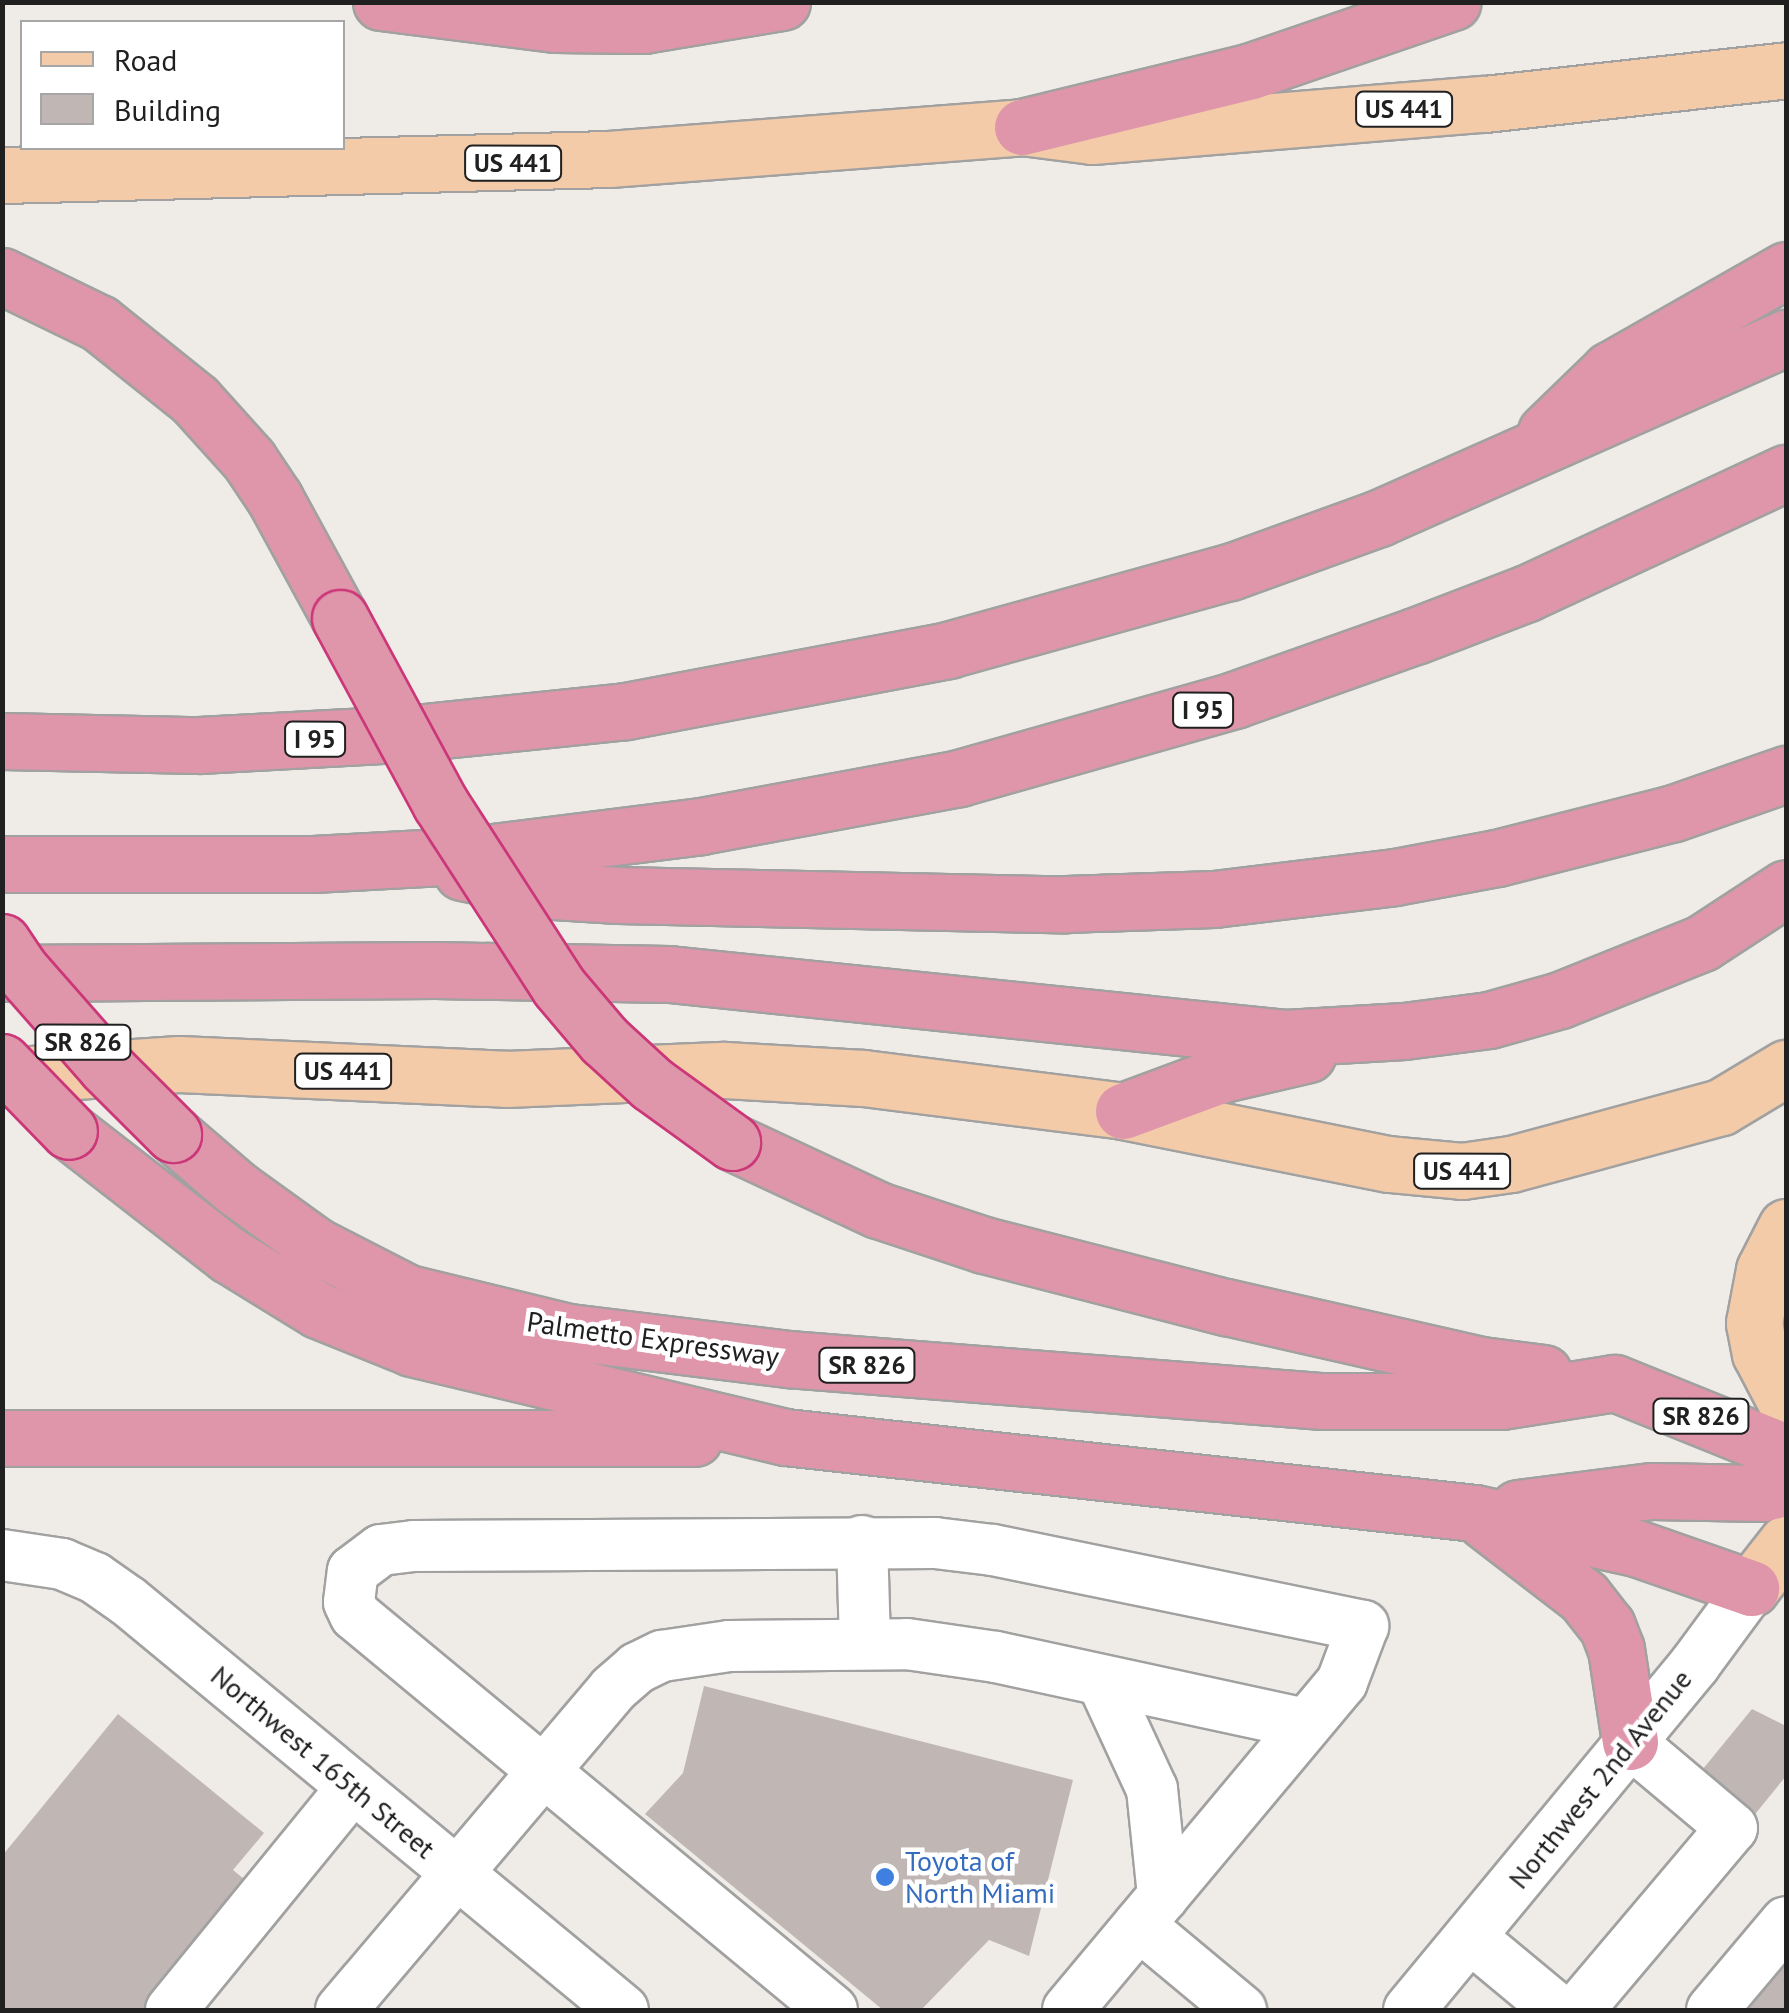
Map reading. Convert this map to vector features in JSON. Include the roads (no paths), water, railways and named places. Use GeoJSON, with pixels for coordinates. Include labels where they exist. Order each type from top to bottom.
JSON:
{"type":"FeatureCollection","features":[{"type":"Feature","properties":{"kind":"highway"},"geometry":{"type":"LineString","coordinates":[[382,2],[554,24],[644,25],[782,2]]}},
{"type":"Feature","properties":{"kind":"highway"},"geometry":{"type":"LineString","coordinates":[[1022,127],[1251,70],[1452,2]]}},
{"type":"Feature","properties":{"kind":"highway"},"geometry":{"type":"LineString","coordinates":[[1516,460],[1610,370],[1786,270]]}},
{"type":"Feature","properties":{"kind":"highway"},"geometry":{"type":"LineString","coordinates":[[2,276],[99,323],[195,400],[248,460],[275,499],[440,803],[559,988],[604,1040],[652,1084],[732,1142],[878,1210],[984,1245],[1481,1366],[1615,1383]]}},
{"type":"Feature","properties":{"kind":"highway","name":"I 95"},"geometry":{"type":"LineString","coordinates":[[2,741],[200,744],[405,734],[626,711],[835,674],[1051,624],[1230,572],[1379,518],[1786,338]]}},
{"type":"Feature","properties":{"kind":"highway","name":"I 95"},"geometry":{"type":"LineString","coordinates":[[2,864],[240,865],[402,860],[701,826],[913,788],[1084,746],[1269,689],[1490,608],[1786,473]]}},
{"type":"Feature","properties":{"kind":"highway"},"geometry":{"type":"LineString","coordinates":[[402,860],[554,891],[618,895],[1180,901],[1446,869],[1616,830],[1786,774]]}},
{"type":"Feature","properties":{"kind":"highway"},"geometry":{"type":"LineString","coordinates":[[2,973],[435,970],[669,974],[1285,1038],[1404,1031],[1489,1020],[1624,977],[1702,942],[1786,888]]}},
{"type":"Feature","properties":{"kind":"highway","name":"Palmetto Expressway"},"geometry":{"type":"LineString","coordinates":[[2,942],[20,969],[106,1067],[173,1134],[237,1189],[316,1246],[393,1285],[568,1332],[788,1360],[1322,1402],[1501,1401],[1615,1383]]}},
{"type":"Feature","properties":{"kind":"highway"},"geometry":{"type":"LineString","coordinates":[[1123,1111],[1223,1074],[1404,1031]]}},
{"type":"Feature","properties":{"kind":"highway","name":"Palmetto Expressway"},"geometry":{"type":"LineString","coordinates":[[2,1062],[69,1131],[159,1205],[318,1310],[412,1348],[785,1438],[1475,1513],[1636,1548],[1775,1594]]}},
{"type":"Feature","properties":{"kind":"highway","name":"SR 826"},"geometry":{"type":"LineString","coordinates":[[1615,1383],[1786,1452]]}},
{"type":"Feature","properties":{"kind":"highway"},"geometry":{"type":"LineString","coordinates":[[2,1438],[785,1438]]}},
{"type":"Feature","properties":{"kind":"highway"},"geometry":{"type":"LineString","coordinates":[[1475,1513],[1651,1491],[1764,1493],[1786,1488]]}},
{"type":"Feature","properties":{"kind":"highway"},"geometry":{"type":"LineString","coordinates":[[1475,1513],[1584,1597],[1607,1626],[1616,1649],[1630,1742]]}},
{"type":"Feature","properties":{"kind":"main road","name":"US 441"},"geometry":{"type":"LineString","coordinates":[[2,175],[608,160],[1022,127],[1092,136],[1518,100],[1786,70]]}},
{"type":"Feature","properties":{"kind":"main road","name":"US 441"},"geometry":{"type":"LineString","coordinates":[[2,1076],[179,1064],[506,1078],[725,1070],[863,1078],[1123,1111],[1389,1164],[1462,1171],[1510,1164],[1722,1107],[1786,1068]]}},
{"type":"Feature","properties":{"kind":"main road"},"geometry":{"type":"LineString","coordinates":[[1786,1227],[1764,1270],[1754,1323],[1760,1353],[1786,1403]]}},
{"type":"Feature","properties":{"kind":"main road","name":"Northwest 2nd Avenue"},"geometry":{"type":"LineString","coordinates":[[1775,1594],[1786,1543]]}},
{"type":"Feature","properties":{"kind":"street"},"geometry":{"type":"LineString","coordinates":[[862,1541],[865,1644]]}},
{"type":"Feature","properties":{"kind":"street"},"geometry":{"type":"LineString","coordinates":[[832,2010],[355,1615],[348,1584],[353,1571],[381,1550],[414,1546],[862,1541],[993,1550],[1363,1626],[1351,1668],[1068,2010]]}},
{"type":"Feature","properties":{"kind":"street","name":"Northwest 165th Street"},"geometry":{"type":"LineString","coordinates":[[2,1555],[62,1564],[95,1578],[623,2010]]}},
{"type":"Feature","properties":{"kind":"street","name":"Northwest 2nd Avenue"},"geometry":{"type":"LineString","coordinates":[[1409,2010],[1630,1742],[1775,1594]]}},
{"type":"Feature","properties":{"kind":"street"},"geometry":{"type":"LineString","coordinates":[[341,2010],[613,1689],[662,1656],[728,1646],[865,1644],[954,1650],[1305,1724]]}},
{"type":"Feature","properties":{"kind":"street"},"geometry":{"type":"LineString","coordinates":[[1102,1681],[1152,1790],[1151,1910],[1241,2010]]}},
{"type":"Feature","properties":{"kind":"street"},"geometry":{"type":"LineString","coordinates":[[1470,1937],[1562,2010],[1732,1828],[1630,1742]]}},
{"type":"Feature","properties":{"kind":"street"},"geometry":{"type":"LineString","coordinates":[[171,2010],[353,1787]]}},
{"type":"Feature","properties":{"kind":"street"},"geometry":{"type":"LineString","coordinates":[[1712,2010],[1786,1922]]}},
{"type":"Feature","properties":{"kind":"place","name":"Toyota of North Miami"},"geometry":{"type":"Point","coordinates":[885,1877]}}]}
